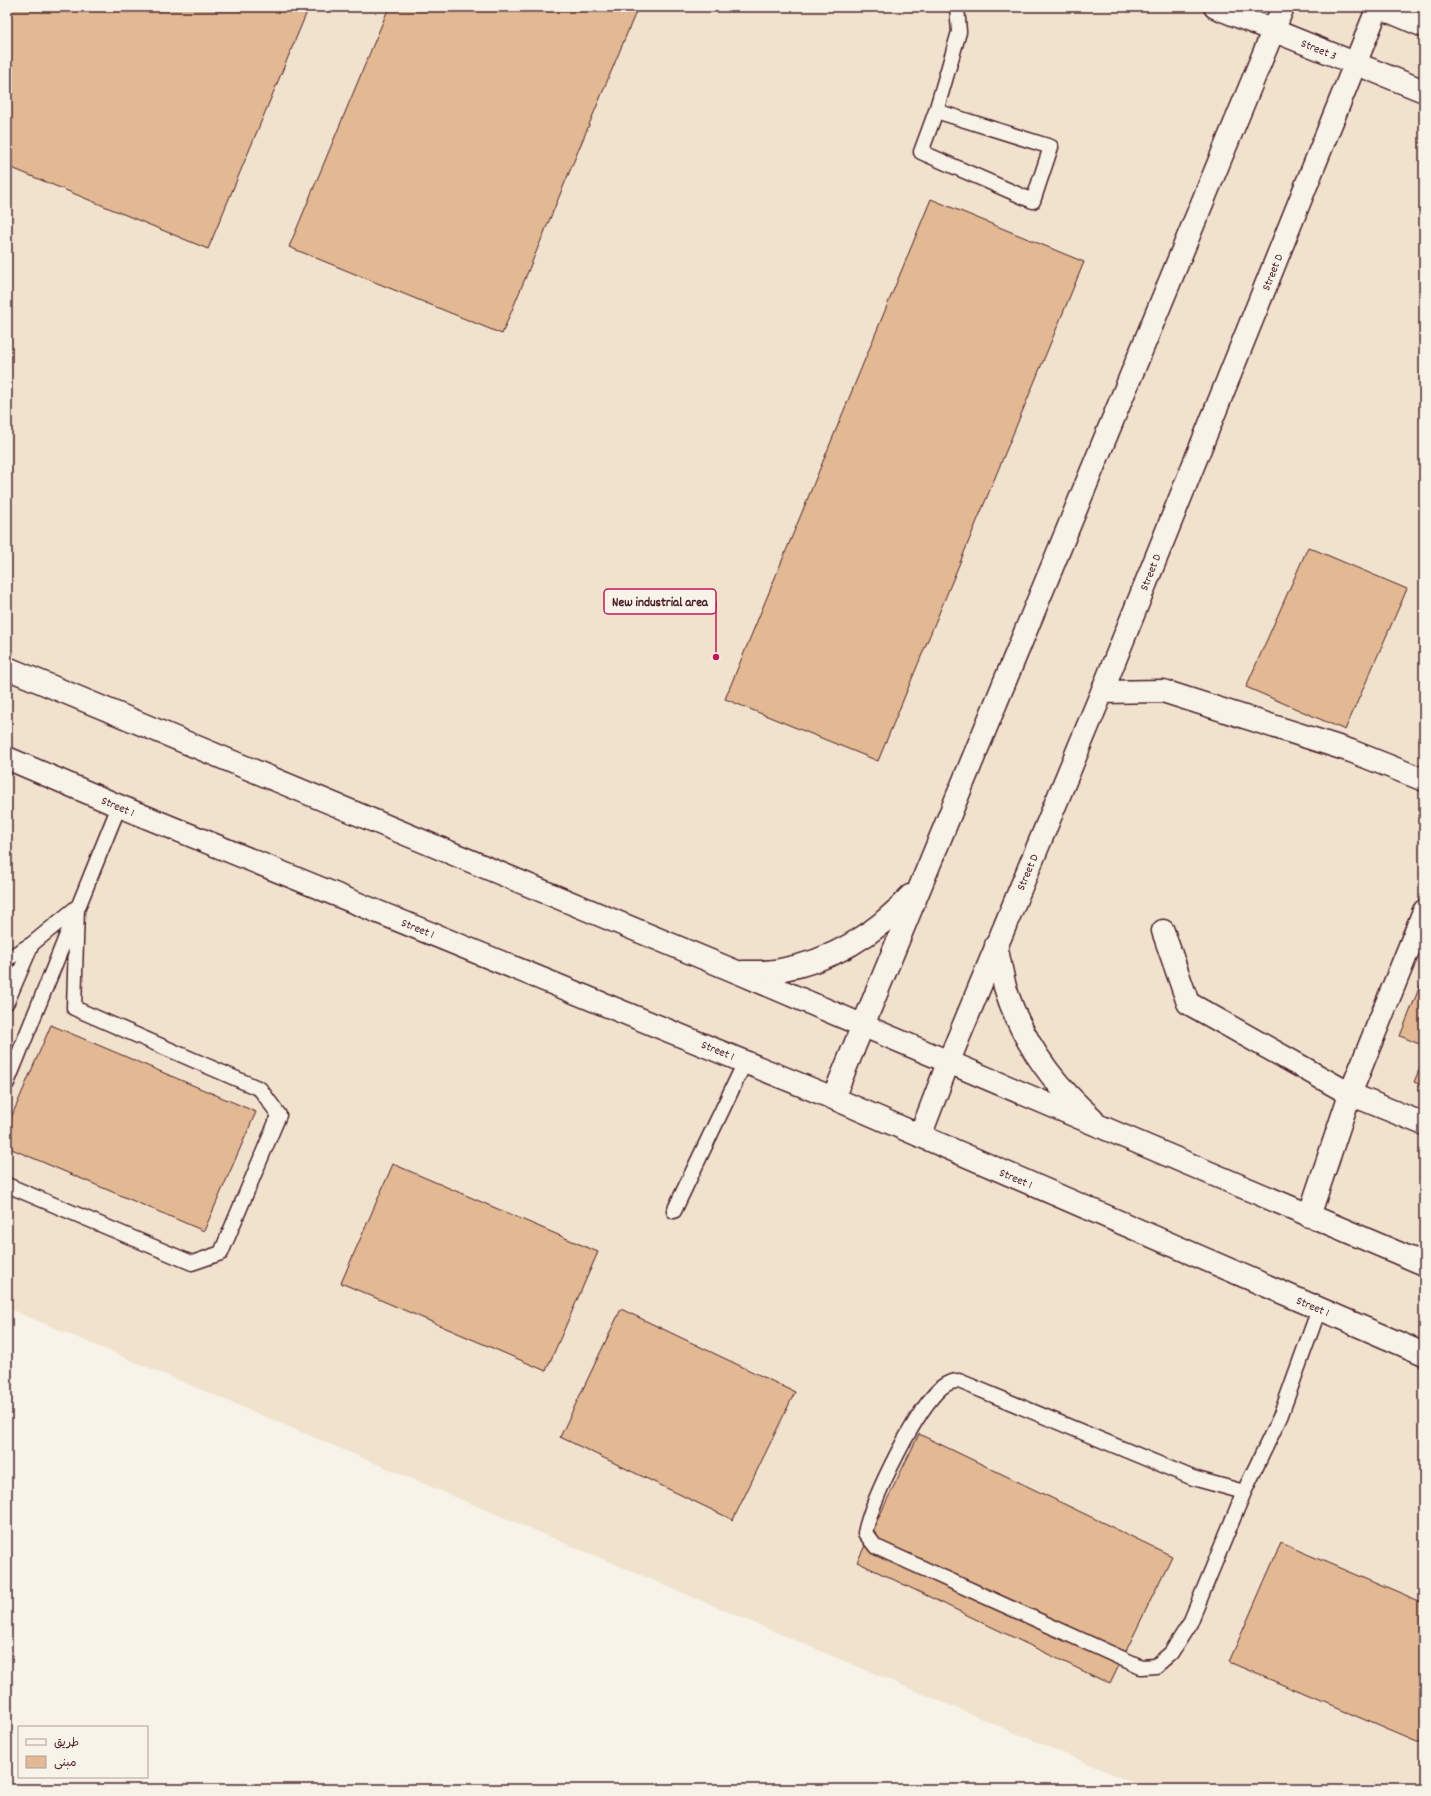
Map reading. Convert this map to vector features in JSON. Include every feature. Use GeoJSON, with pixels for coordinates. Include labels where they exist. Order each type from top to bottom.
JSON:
{"type":"FeatureCollection","features":[{"type":"Feature","properties":{"kind":"street","name":"Street 3"},"geometry":{"type":"LineString","coordinates":[[1215,7],[1424,91]]}},
{"type":"Feature","properties":{"kind":"street"},"geometry":{"type":"LineString","coordinates":[[833,1098],[1283,7]]}},
{"type":"Feature","properties":{"kind":"street"},"geometry":{"type":"LineString","coordinates":[[1379,7],[1424,26]]}},
{"type":"Feature","properties":{"kind":"street","name":"Street D"},"geometry":{"type":"LineString","coordinates":[[920,1136],[948,1063],[1102,692],[1379,7]]}},
{"type":"Feature","properties":{"kind":"street"},"geometry":{"type":"LineString","coordinates":[[7,668],[737,972],[862,1027],[1424,1264]]}},
{"type":"Feature","properties":{"kind":"street"},"geometry":{"type":"LineString","coordinates":[[1102,692],[1163,691],[1351,751],[1424,780]]}},
{"type":"Feature","properties":{"kind":"street","name":"Street 1"},"geometry":{"type":"LineString","coordinates":[[7,758],[119,806],[833,1098],[1424,1354]]}},
{"type":"Feature","properties":{"kind":"street"},"geometry":{"type":"LineString","coordinates":[[737,972],[779,971],[826,957],[858,942],[892,916],[920,885]]}},
{"type":"Feature","properties":{"kind":"street"},"geometry":{"type":"LineString","coordinates":[[1309,1216],[1350,1094],[1424,911]]}},
{"type":"Feature","properties":{"kind":"street"},"geometry":{"type":"LineString","coordinates":[[1162,931],[1188,1003],[1350,1094],[1424,1124]]}},
{"type":"Feature","properties":{"kind":"street"},"geometry":{"type":"LineString","coordinates":[[996,946],[1006,988],[1021,1028],[1043,1066],[1066,1094],[1103,1128]]}},
{"type":"Feature","properties":{"kind":"lane"},"geometry":{"type":"LineString","coordinates":[[936,111],[1051,147],[1033,201],[921,152],[936,111],[959,32],[957,7]]}},
{"type":"Feature","properties":{"kind":"lane"},"geometry":{"type":"LineString","coordinates":[[7,1083],[119,806]]}},
{"type":"Feature","properties":{"kind":"lane"},"geometry":{"type":"LineString","coordinates":[[7,959],[32,944],[77,907]]}},
{"type":"Feature","properties":{"kind":"lane"},"geometry":{"type":"LineString","coordinates":[[7,1185],[192,1262],[221,1253],[279,1115],[260,1089],[74,1008],[77,907]]}},
{"type":"Feature","properties":{"kind":"lane"},"geometry":{"type":"LineString","coordinates":[[7,1002],[32,944]]}},
{"type":"Feature","properties":{"kind":"lane"},"geometry":{"type":"LineString","coordinates":[[674,1212],[745,1062]]}},
{"type":"Feature","properties":{"kind":"lane"},"geometry":{"type":"LineString","coordinates":[[1244,1492],[1193,1478],[959,1381],[952,1382],[942,1387],[928,1403],[910,1432],[884,1481],[868,1519],[865,1533],[876,1547],[1142,1667],[1156,1666],[1171,1653],[1190,1623],[1244,1492],[1280,1417],[1320,1309]]}},
{"type":"Feature","properties":{"kind":"shaded area"},"geometry":{"type":"Polygon","coordinates":[[[7,7],[1424,7],[1424,1789],[1148,1789],[7,1308],[7,7]]]}},
{"type":"Feature","properties":{"kind":"building"},"geometry":{"type":"Polygon","coordinates":[[[7,7],[309,7],[208,249],[7,166],[7,7]]]}},
{"type":"Feature","properties":{"kind":"building"},"geometry":{"type":"Polygon","coordinates":[[[389,7],[638,7],[502,334],[289,247],[389,7]]]}},
{"type":"Feature","properties":{"kind":"building"},"geometry":{"type":"Polygon","coordinates":[[[931,199],[1084,262],[878,761],[725,699],[931,199]]]}},
{"type":"Feature","properties":{"kind":"building"},"geometry":{"type":"Polygon","coordinates":[[[1308,547],[1407,589],[1345,730],[1246,687],[1308,547]]]}},
{"type":"Feature","properties":{"kind":"building"},"geometry":{"type":"Polygon","coordinates":[[[1424,976],[1424,1046],[1400,1036],[1424,976]]]}},
{"type":"Feature","properties":{"kind":"building"},"geometry":{"type":"Polygon","coordinates":[[[51,1025],[256,1112],[204,1231],[7,1147],[7,1127],[51,1025]]]}},
{"type":"Feature","properties":{"kind":"building"},"geometry":{"type":"Polygon","coordinates":[[[1424,1058],[1424,1086],[1414,1082],[1424,1058]]]}},
{"type":"Feature","properties":{"kind":"building"},"geometry":{"type":"Polygon","coordinates":[[[393,1164],[598,1252],[546,1371],[341,1283],[393,1164]]]}},
{"type":"Feature","properties":{"kind":"building"},"geometry":{"type":"Polygon","coordinates":[[[621,1309],[795,1392],[733,1520],[560,1437],[621,1309]]]}},
{"type":"Feature","properties":{"kind":"building"},"geometry":{"type":"Polygon","coordinates":[[[919,1434],[1172,1556],[1110,1684],[857,1562],[919,1434]]]}},
{"type":"Feature","properties":{"kind":"building"},"geometry":{"type":"Polygon","coordinates":[[[1281,1543],[1424,1604],[1424,1745],[1229,1662],[1281,1543]]]}},
{"type":"Feature","properties":{"kind":"place","name":"New industrial area"},"geometry":{"type":"Point","coordinates":[716,657]}}]}
